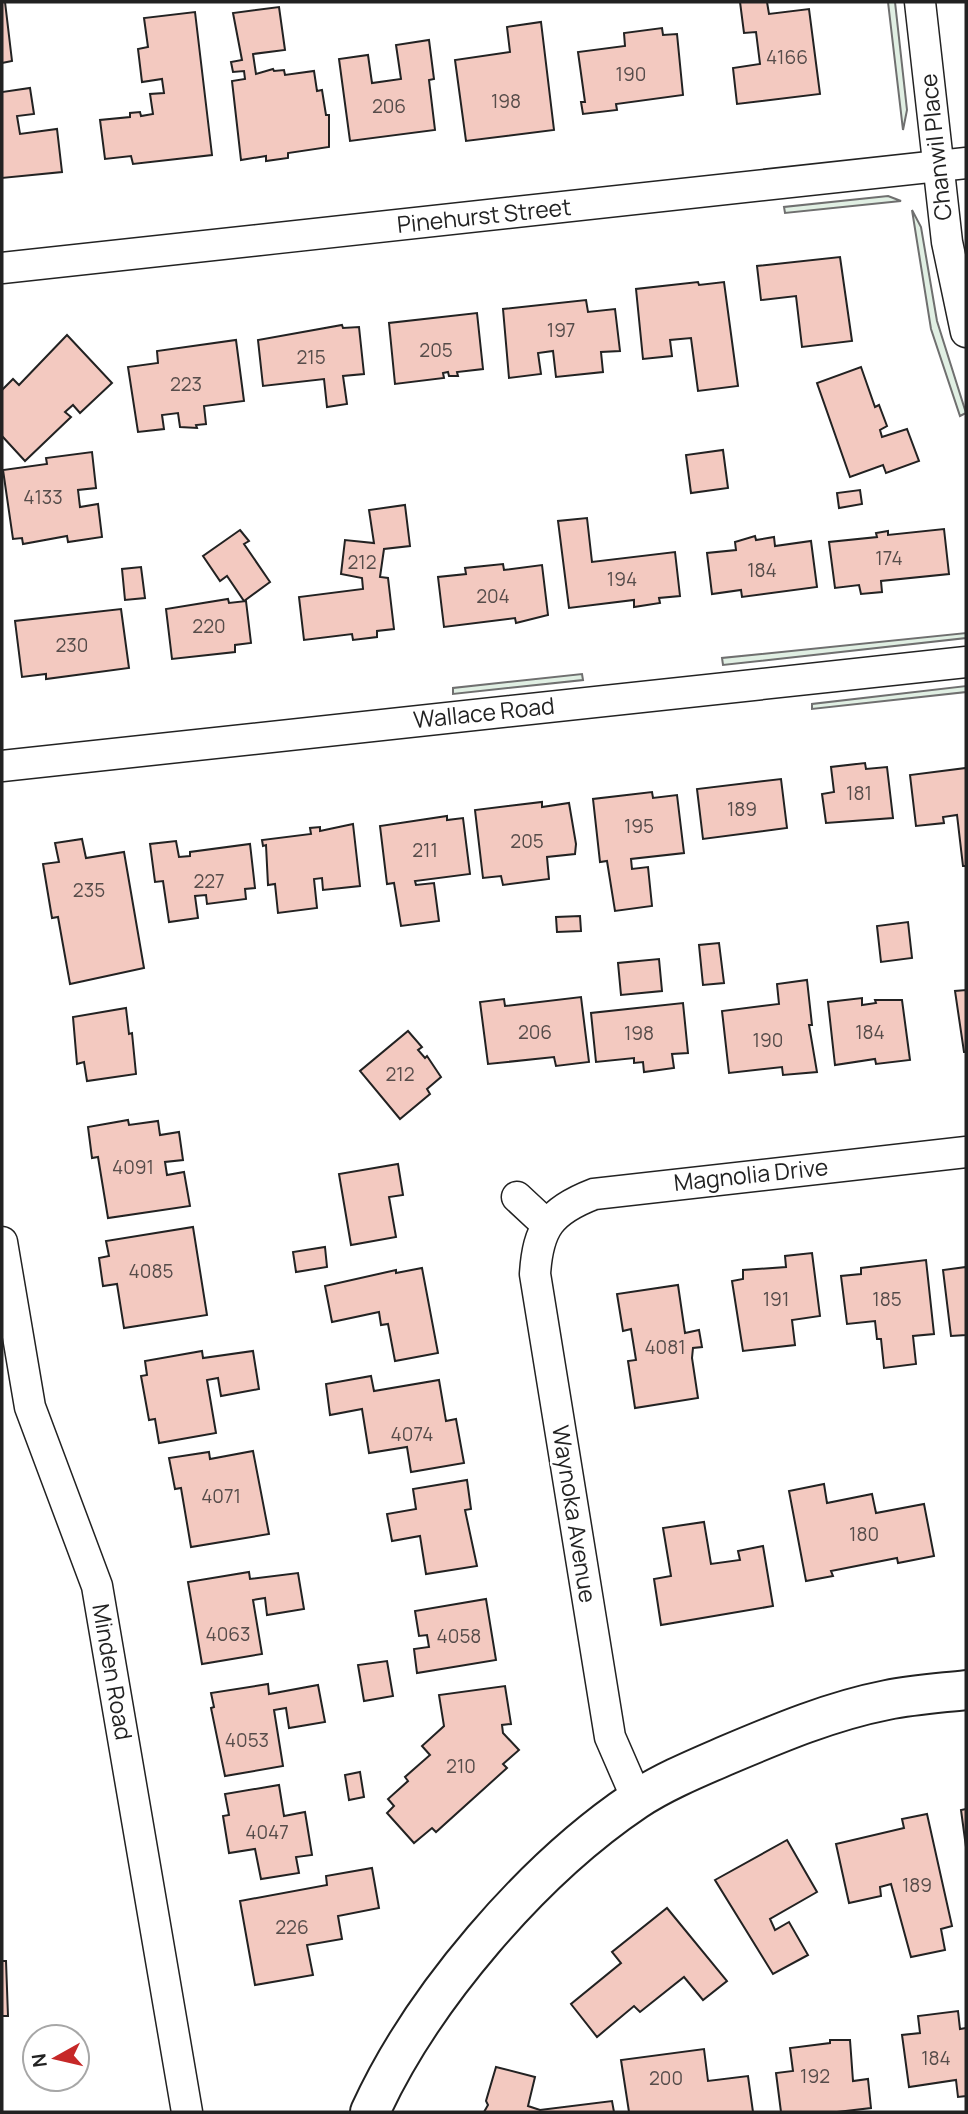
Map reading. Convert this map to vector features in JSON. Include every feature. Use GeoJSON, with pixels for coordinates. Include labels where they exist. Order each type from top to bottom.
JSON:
{"type":"FeatureCollection","features":[{"type":"Feature","properties":{"kind":"main road"},"geometry":{"type":"LineString","coordinates":[[370,2112],[397,2059],[458,1970],[499,1922],[553,1870],[637,1799],[704,1765],[784,1731],[888,1700],[966,1690]]}},
{"type":"Feature","properties":{"kind":"street","name":"Chanwil Place"},"geometry":{"type":"LineString","coordinates":[[920,2],[952,165],[949,253],[966,332]]}},
{"type":"Feature","properties":{"kind":"street","name":"Pinehurst Street"},"geometry":{"type":"LineString","coordinates":[[2,268],[952,165]]}},
{"type":"Feature","properties":{"kind":"street","name":"Wallace Road"},"geometry":{"type":"LineString","coordinates":[[2,766],[966,662]]}},
{"type":"Feature","properties":{"kind":"street","name":"Magnolia Drive"},"geometry":{"type":"LineString","coordinates":[[546,1224],[568,1204],[594,1194],[966,1152]]}},
{"type":"Feature","properties":{"kind":"street"},"geometry":{"type":"LineString","coordinates":[[517,1197],[546,1224]]}},
{"type":"Feature","properties":{"kind":"street","name":"Waynoka Avenue"},"geometry":{"type":"LineString","coordinates":[[546,1224],[537,1248],[537,1287],[610,1737],[637,1799]]}},
{"type":"Feature","properties":{"kind":"street","name":"Minden Road"},"geometry":{"type":"LineString","coordinates":[[2,1242],[30,1407],[97,1586],[187,2112]]}},
{"type":"Feature","properties":{"kind":"green space"},"geometry":{"type":"Polygon","coordinates":[[[888,2],[895,2],[907,110],[903,130],[888,2]]]}},
{"type":"Feature","properties":{"kind":"green space"},"geometry":{"type":"Polygon","coordinates":[[[888,196],[901,201],[785,213],[784,207],[888,196]]]}},
{"type":"Feature","properties":{"kind":"green space"},"geometry":{"type":"Polygon","coordinates":[[[912,210],[921,227],[937,321],[966,413],[960,416],[931,329],[912,210]]]}},
{"type":"Feature","properties":{"kind":"green space"},"geometry":{"type":"Polygon","coordinates":[[[966,633],[966,638],[723,665],[722,658],[966,633]]]}},
{"type":"Feature","properties":{"kind":"green space"},"geometry":{"type":"Polygon","coordinates":[[[582,674],[583,680],[453,694],[453,688],[582,674]]]}},
{"type":"Feature","properties":{"kind":"green space"},"geometry":{"type":"Polygon","coordinates":[[[966,686],[966,692],[812,709],[812,704],[966,686]]]}},
{"type":"Feature","properties":{"kind":"building"},"geometry":{"type":"Polygon","coordinates":[[[2,2],[5,2],[12,61],[2,63],[2,2]]]}},
{"type":"Feature","properties":{"kind":"building"},"geometry":{"type":"Polygon","coordinates":[[[740,2],[767,2],[769,14],[809,9],[820,94],[737,104],[733,68],[760,64],[756,32],[744,33],[740,2]]]}},
{"type":"Feature","properties":{"kind":"building"},"geometry":{"type":"Polygon","coordinates":[[[279,7],[285,50],[253,54],[256,74],[273,69],[284,70],[285,75],[314,71],[317,91],[322,90],[326,115],[329,115],[329,147],[288,153],[288,158],[266,161],[266,156],[241,160],[232,81],[245,79],[244,71],[233,72],[231,62],[242,60],[233,13],[279,7]]]}},
{"type":"Feature","properties":{"kind":"building"},"geometry":{"type":"Polygon","coordinates":[[[195,12],[212,155],[133,164],[131,156],[105,159],[100,120],[130,117],[130,113],[140,112],[141,116],[153,114],[150,94],[164,93],[162,79],[142,82],[138,49],[148,47],[144,18],[195,12]]]}},
{"type":"Feature","properties":{"kind":"building"},"geometry":{"type":"Polygon","coordinates":[[[541,22],[554,130],[466,141],[455,60],[510,52],[507,27],[541,22]]]}},
{"type":"Feature","properties":{"kind":"building"},"geometry":{"type":"Polygon","coordinates":[[[662,28],[663,35],[677,34],[683,95],[616,104],[617,110],[583,114],[581,102],[585,102],[578,52],[625,46],[624,33],[662,28]]]}},
{"type":"Feature","properties":{"kind":"building"},"geometry":{"type":"Polygon","coordinates":[[[429,40],[434,79],[429,80],[435,130],[350,141],[339,59],[368,55],[372,83],[401,79],[396,45],[429,40]]]}},
{"type":"Feature","properties":{"kind":"building"},"geometry":{"type":"Polygon","coordinates":[[[30,88],[34,114],[17,116],[20,134],[57,129],[62,172],[2,178],[2,92],[30,88]]]}},
{"type":"Feature","properties":{"kind":"building"},"geometry":{"type":"Polygon","coordinates":[[[840,257],[852,341],[802,347],[796,296],[761,300],[757,266],[840,257]]]}},
{"type":"Feature","properties":{"kind":"building"},"geometry":{"type":"Polygon","coordinates":[[[698,282],[699,285],[724,282],[738,386],[698,391],[691,338],[670,340],[672,356],[643,359],[636,289],[698,282]]]}},
{"type":"Feature","properties":{"kind":"building"},"geometry":{"type":"Polygon","coordinates":[[[586,300],[588,312],[615,309],[620,351],[601,352],[603,372],[556,377],[553,351],[538,353],[541,374],[509,378],[503,309],[586,300]]]}},
{"type":"Feature","properties":{"kind":"building"},"geometry":{"type":"Polygon","coordinates":[[[477,313],[483,369],[457,372],[458,376],[449,376],[448,372],[443,373],[444,378],[395,384],[389,323],[477,313]]]}},
{"type":"Feature","properties":{"kind":"building"},"geometry":{"type":"Polygon","coordinates":[[[342,325],[343,328],[359,327],[364,374],[343,376],[347,404],[327,407],[324,379],[263,386],[258,340],[342,325]]]}},
{"type":"Feature","properties":{"kind":"building"},"geometry":{"type":"Polygon","coordinates":[[[67,335],[112,383],[80,413],[73,405],[65,412],[71,417],[25,461],[2,436],[2,390],[13,379],[19,385],[67,335]]]}},
{"type":"Feature","properties":{"kind":"building"},"geometry":{"type":"Polygon","coordinates":[[[236,340],[244,401],[204,406],[206,424],[196,425],[197,428],[180,427],[178,413],[162,415],[164,429],[138,432],[128,367],[158,363],[157,351],[236,340]]]}},
{"type":"Feature","properties":{"kind":"building"},"geometry":{"type":"Polygon","coordinates":[[[861,367],[875,407],[879,405],[887,426],[880,430],[882,437],[907,429],[919,461],[886,473],[883,465],[850,477],[817,383],[861,367]]]}},
{"type":"Feature","properties":{"kind":"building"},"geometry":{"type":"Polygon","coordinates":[[[723,450],[728,488],[691,493],[686,455],[723,450]]]}},
{"type":"Feature","properties":{"kind":"building"},"geometry":{"type":"Polygon","coordinates":[[[92,452],[96,488],[78,490],[80,507],[98,504],[102,537],[68,542],[67,536],[23,544],[22,538],[13,539],[3,470],[47,464],[46,458],[92,452]]]}},
{"type":"Feature","properties":{"kind":"building"},"geometry":{"type":"Polygon","coordinates":[[[860,490],[862,504],[839,508],[837,493],[860,490]]]}},
{"type":"Feature","properties":{"kind":"building"},"geometry":{"type":"Polygon","coordinates":[[[405,505],[410,546],[384,549],[380,577],[388,578],[394,629],[377,631],[377,637],[353,640],[352,634],[304,640],[299,597],[363,589],[362,578],[341,574],[345,540],[374,543],[369,510],[405,505]]]}},
{"type":"Feature","properties":{"kind":"building"},"geometry":{"type":"Polygon","coordinates":[[[587,518],[592,562],[675,552],[680,596],[659,598],[660,603],[634,607],[634,600],[569,608],[558,521],[587,518]]]}},
{"type":"Feature","properties":{"kind":"building"},"geometry":{"type":"Polygon","coordinates":[[[944,529],[949,574],[881,581],[882,592],[861,594],[859,585],[835,588],[829,542],[877,537],[876,533],[888,531],[888,535],[944,529]]]}},
{"type":"Feature","properties":{"kind":"building"},"geometry":{"type":"Polygon","coordinates":[[[240,530],[249,541],[244,544],[270,582],[244,601],[227,576],[220,581],[203,556],[240,530]]]}},
{"type":"Feature","properties":{"kind":"building"},"geometry":{"type":"Polygon","coordinates":[[[755,536],[756,540],[774,537],[775,546],[811,541],[817,587],[742,597],[741,590],[712,594],[707,553],[736,550],[735,542],[755,536]]]}},
{"type":"Feature","properties":{"kind":"building"},"geometry":{"type":"Polygon","coordinates":[[[503,564],[504,570],[542,565],[548,615],[516,623],[515,618],[444,627],[438,577],[466,574],[465,568],[503,564]]]}},
{"type":"Feature","properties":{"kind":"building"},"geometry":{"type":"Polygon","coordinates":[[[141,567],[145,598],[125,600],[122,569],[141,567]]]}},
{"type":"Feature","properties":{"kind":"building"},"geometry":{"type":"Polygon","coordinates":[[[228,599],[229,603],[246,601],[251,643],[235,645],[235,652],[172,659],[166,609],[228,599]]]}},
{"type":"Feature","properties":{"kind":"building"},"geometry":{"type":"Polygon","coordinates":[[[121,609],[129,668],[46,679],[46,674],[22,677],[15,621],[121,609]]]}},
{"type":"Feature","properties":{"kind":"building"},"geometry":{"type":"Polygon","coordinates":[[[865,763],[866,769],[887,767],[893,818],[826,823],[822,794],[834,792],[831,767],[865,763]]]}},
{"type":"Feature","properties":{"kind":"building"},"geometry":{"type":"Polygon","coordinates":[[[966,768],[966,866],[963,866],[957,815],[943,817],[944,823],[916,826],[910,775],[966,768]]]}},
{"type":"Feature","properties":{"kind":"building"},"geometry":{"type":"Polygon","coordinates":[[[781,779],[787,828],[703,839],[697,789],[781,779]]]}},
{"type":"Feature","properties":{"kind":"building"},"geometry":{"type":"Polygon","coordinates":[[[652,792],[653,798],[677,795],[684,853],[631,859],[632,869],[648,867],[652,906],[615,911],[607,861],[600,862],[593,799],[652,792]]]}},
{"type":"Feature","properties":{"kind":"building"},"geometry":{"type":"Polygon","coordinates":[[[542,802],[542,807],[569,803],[576,844],[575,854],[547,857],[549,879],[503,885],[501,876],[483,878],[475,810],[542,802]]]}},
{"type":"Feature","properties":{"kind":"building"},"geometry":{"type":"Polygon","coordinates":[[[447,816],[447,820],[463,818],[470,874],[415,881],[416,885],[434,883],[439,921],[401,926],[394,883],[387,884],[380,826],[447,816]]]}},
{"type":"Feature","properties":{"kind":"building"},"geometry":{"type":"Polygon","coordinates":[[[353,824],[360,886],[323,890],[322,878],[314,879],[317,908],[278,913],[275,884],[268,885],[266,845],[263,846],[262,840],[311,834],[310,828],[320,827],[320,831],[353,824]]]}},
{"type":"Feature","properties":{"kind":"building"},"geometry":{"type":"Polygon","coordinates":[[[82,839],[86,858],[124,852],[144,968],[70,984],[58,917],[52,918],[43,864],[59,862],[55,843],[82,839]]]}},
{"type":"Feature","properties":{"kind":"building"},"geometry":{"type":"Polygon","coordinates":[[[176,841],[179,857],[190,856],[190,852],[250,844],[255,888],[245,889],[246,899],[207,904],[206,895],[195,896],[198,918],[169,922],[163,881],[155,882],[150,844],[176,841]]]}},
{"type":"Feature","properties":{"kind":"building"},"geometry":{"type":"Polygon","coordinates":[[[580,916],[581,931],[557,932],[556,917],[580,916]]]}},
{"type":"Feature","properties":{"kind":"building"},"geometry":{"type":"Polygon","coordinates":[[[908,922],[912,958],[881,962],[877,926],[908,922]]]}},
{"type":"Feature","properties":{"kind":"building"},"geometry":{"type":"Polygon","coordinates":[[[719,943],[724,983],[703,985],[699,945],[719,943]]]}},
{"type":"Feature","properties":{"kind":"building"},"geometry":{"type":"Polygon","coordinates":[[[659,959],[662,991],[621,995],[618,963],[659,959]]]}},
{"type":"Feature","properties":{"kind":"building"},"geometry":{"type":"Polygon","coordinates":[[[807,980],[812,1025],[809,1025],[817,1072],[783,1075],[782,1067],[729,1073],[722,1011],[779,1004],[777,984],[807,980]]]}},
{"type":"Feature","properties":{"kind":"building"},"geometry":{"type":"Polygon","coordinates":[[[966,990],[966,1052],[964,1052],[955,991],[966,990]]]}},
{"type":"Feature","properties":{"kind":"building"},"geometry":{"type":"Polygon","coordinates":[[[581,997],[589,1062],[556,1066],[554,1057],[488,1064],[480,1002],[504,999],[505,1006],[581,997]]]}},
{"type":"Feature","properties":{"kind":"building"},"geometry":{"type":"Polygon","coordinates":[[[862,998],[862,1005],[876,1003],[875,1000],[902,1000],[910,1060],[876,1064],[875,1059],[835,1065],[828,1002],[862,998]]]}},
{"type":"Feature","properties":{"kind":"building"},"geometry":{"type":"Polygon","coordinates":[[[683,1003],[688,1053],[672,1054],[674,1068],[644,1072],[643,1062],[634,1063],[634,1058],[596,1062],[591,1013],[683,1003]]]}},
{"type":"Feature","properties":{"kind":"building"},"geometry":{"type":"Polygon","coordinates":[[[126,1008],[129,1034],[132,1033],[136,1074],[87,1081],[84,1062],[77,1064],[73,1017],[126,1008]]]}},
{"type":"Feature","properties":{"kind":"building"},"geometry":{"type":"Polygon","coordinates":[[[408,1031],[422,1047],[418,1050],[425,1058],[427,1056],[441,1077],[427,1089],[430,1094],[400,1119],[360,1071],[408,1031]]]}},
{"type":"Feature","properties":{"kind":"building"},"geometry":{"type":"Polygon","coordinates":[[[128,1120],[129,1125],[158,1121],[160,1135],[179,1132],[183,1160],[165,1162],[167,1175],[184,1172],[190,1206],[108,1218],[98,1157],[92,1158],[88,1127],[128,1120]]]}},
{"type":"Feature","properties":{"kind":"building"},"geometry":{"type":"Polygon","coordinates":[[[398,1164],[403,1195],[389,1197],[396,1237],[351,1245],[339,1174],[398,1164]]]}},
{"type":"Feature","properties":{"kind":"building"},"geometry":{"type":"Polygon","coordinates":[[[193,1227],[207,1315],[124,1328],[117,1284],[103,1286],[99,1258],[109,1256],[106,1241],[193,1227]]]}},
{"type":"Feature","properties":{"kind":"building"},"geometry":{"type":"Polygon","coordinates":[[[325,1247],[327,1267],[296,1272],[293,1252],[325,1247]]]}},
{"type":"Feature","properties":{"kind":"building"},"geometry":{"type":"Polygon","coordinates":[[[812,1253],[820,1316],[792,1320],[795,1345],[743,1351],[732,1281],[743,1279],[743,1270],[786,1267],[785,1256],[812,1253]]]}},
{"type":"Feature","properties":{"kind":"building"},"geometry":{"type":"Polygon","coordinates":[[[926,1260],[934,1334],[913,1336],[916,1364],[884,1368],[881,1339],[877,1339],[875,1321],[847,1324],[841,1276],[861,1274],[861,1268],[926,1260]]]}},
{"type":"Feature","properties":{"kind":"building"},"geometry":{"type":"Polygon","coordinates":[[[966,1267],[966,1335],[951,1336],[943,1270],[966,1267]]]}},
{"type":"Feature","properties":{"kind":"building"},"geometry":{"type":"Polygon","coordinates":[[[422,1268],[438,1353],[395,1361],[388,1324],[381,1325],[379,1312],[332,1322],[325,1286],[396,1270],[396,1273],[422,1268]]]}},
{"type":"Feature","properties":{"kind":"building"},"geometry":{"type":"Polygon","coordinates":[[[678,1285],[685,1333],[699,1330],[702,1347],[693,1348],[692,1358],[698,1398],[635,1408],[628,1361],[636,1360],[631,1329],[623,1331],[617,1294],[678,1285]]]}},
{"type":"Feature","properties":{"kind":"building"},"geometry":{"type":"Polygon","coordinates":[[[202,1351],[203,1358],[253,1351],[259,1389],[221,1396],[218,1378],[207,1380],[216,1433],[159,1443],[155,1419],[149,1420],[141,1376],[147,1375],[145,1361],[202,1351]]]}},
{"type":"Feature","properties":{"kind":"building"},"geometry":{"type":"Polygon","coordinates":[[[371,1376],[374,1391],[439,1380],[446,1421],[456,1419],[464,1463],[411,1472],[407,1447],[369,1453],[362,1409],[330,1415],[326,1384],[371,1376]]]}},
{"type":"Feature","properties":{"kind":"building"},"geometry":{"type":"Polygon","coordinates":[[[253,1451],[269,1534],[191,1547],[181,1488],[175,1489],[169,1458],[209,1452],[210,1459],[253,1451]]]}},
{"type":"Feature","properties":{"kind":"building"},"geometry":{"type":"Polygon","coordinates":[[[467,1480],[471,1509],[465,1510],[477,1566],[426,1574],[420,1536],[392,1541],[387,1514],[416,1509],[413,1489],[467,1480]]]}},
{"type":"Feature","properties":{"kind":"building"},"geometry":{"type":"Polygon","coordinates":[[[824,1484],[827,1503],[872,1494],[876,1513],[924,1504],[934,1556],[898,1563],[897,1558],[831,1571],[833,1576],[806,1581],[789,1491],[824,1484]]]}},
{"type":"Feature","properties":{"kind":"building"},"geometry":{"type":"Polygon","coordinates":[[[704,1522],[711,1564],[740,1560],[738,1551],[763,1546],[773,1606],[661,1625],[654,1579],[671,1576],[663,1528],[704,1522]]]}},
{"type":"Feature","properties":{"kind":"building"},"geometry":{"type":"Polygon","coordinates":[[[249,1572],[250,1579],[298,1573],[304,1609],[267,1615],[265,1598],[253,1600],[262,1654],[202,1664],[188,1582],[249,1572]]]}},
{"type":"Feature","properties":{"kind":"building"},"geometry":{"type":"Polygon","coordinates":[[[486,1599],[496,1660],[417,1673],[414,1649],[429,1647],[427,1635],[419,1636],[415,1611],[486,1599]]]}},
{"type":"Feature","properties":{"kind":"building"},"geometry":{"type":"Polygon","coordinates":[[[387,1661],[393,1696],[364,1701],[358,1665],[387,1661]]]}},
{"type":"Feature","properties":{"kind":"building"},"geometry":{"type":"Polygon","coordinates":[[[268,1684],[269,1694],[318,1685],[325,1722],[289,1728],[286,1708],[274,1710],[283,1766],[225,1776],[211,1708],[214,1707],[211,1693],[268,1684]]]}},
{"type":"Feature","properties":{"kind":"building"},"geometry":{"type":"Polygon","coordinates":[[[505,1686],[511,1724],[502,1725],[503,1733],[519,1750],[503,1764],[507,1768],[436,1832],[432,1828],[414,1843],[387,1813],[394,1806],[388,1799],[408,1781],[405,1777],[430,1755],[422,1746],[444,1726],[439,1695],[505,1686]]]}},
{"type":"Feature","properties":{"kind":"building"},"geometry":{"type":"Polygon","coordinates":[[[360,1772],[364,1797],[349,1800],[345,1775],[360,1772]]]}},
{"type":"Feature","properties":{"kind":"building"},"geometry":{"type":"Polygon","coordinates":[[[279,1785],[284,1816],[305,1812],[312,1855],[296,1857],[299,1873],[261,1879],[255,1849],[229,1853],[223,1816],[229,1815],[225,1794],[279,1785]]]}},
{"type":"Feature","properties":{"kind":"building"},"geometry":{"type":"Polygon","coordinates":[[[966,1809],[966,1847],[961,1810],[966,1809]]]}},
{"type":"Feature","properties":{"kind":"building"},"geometry":{"type":"Polygon","coordinates":[[[927,1814],[952,1926],[941,1929],[945,1950],[911,1957],[891,1884],[880,1887],[881,1896],[849,1903],[836,1844],[904,1828],[902,1819],[927,1814]]]}},
{"type":"Feature","properties":{"kind":"building"},"geometry":{"type":"Polygon","coordinates":[[[787,1840],[817,1892],[770,1919],[775,1930],[789,1922],[808,1955],[773,1974],[715,1880],[787,1840]]]}},
{"type":"Feature","properties":{"kind":"building"},"geometry":{"type":"Polygon","coordinates":[[[372,1868],[379,1908],[338,1916],[342,1939],[307,1945],[313,1975],[255,1985],[240,1901],[327,1885],[326,1876],[372,1868]]]}},
{"type":"Feature","properties":{"kind":"building"},"geometry":{"type":"Polygon","coordinates":[[[667,1908],[727,1981],[703,2000],[684,1977],[640,2012],[634,2006],[597,2037],[571,2004],[621,1963],[612,1952],[667,1908]]]}},
{"type":"Feature","properties":{"kind":"building"},"geometry":{"type":"Polygon","coordinates":[[[2,1961],[6,1961],[8,2016],[2,2016],[2,1961]]]}},
{"type":"Feature","properties":{"kind":"building"},"geometry":{"type":"Polygon","coordinates":[[[958,2011],[960,2029],[966,2028],[966,2096],[958,2097],[956,2080],[909,2087],[902,2035],[920,2033],[918,2016],[958,2011]]]}},
{"type":"Feature","properties":{"kind":"building"},"geometry":{"type":"Polygon","coordinates":[[[830,2040],[850,2040],[853,2081],[868,2079],[871,2108],[837,2112],[781,2112],[776,2073],[793,2071],[790,2048],[830,2043],[830,2040]]]}},
{"type":"Feature","properties":{"kind":"building"},"geometry":{"type":"Polygon","coordinates":[[[704,2049],[708,2081],[748,2076],[753,2112],[629,2112],[621,2060],[704,2049]]]}},
{"type":"Feature","properties":{"kind":"building"},"geometry":{"type":"Polygon","coordinates":[[[496,2067],[535,2077],[528,2106],[540,2110],[612,2101],[614,2112],[484,2112],[496,2067]]]}}]}
